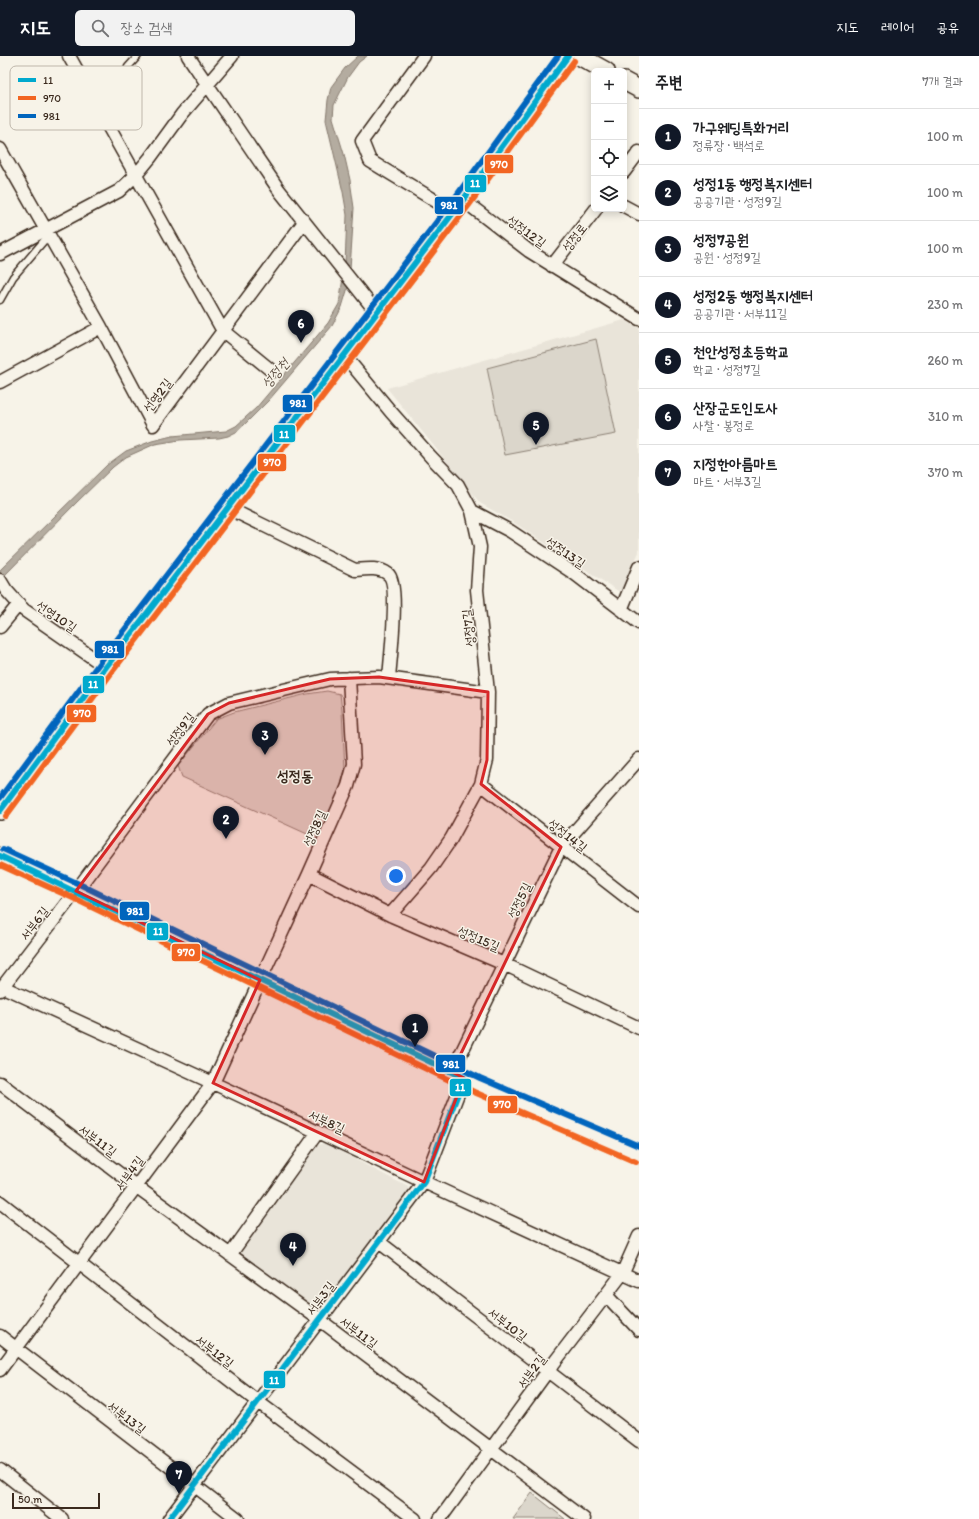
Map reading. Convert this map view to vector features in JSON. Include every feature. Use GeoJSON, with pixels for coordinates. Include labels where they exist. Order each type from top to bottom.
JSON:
{"type":"FeatureCollection","features":[{"type":"Feature","properties":{"kind":"street"},"geometry":{"type":"LineString","coordinates":[[68,56],[74,66]]}},
{"type":"Feature","properties":{"kind":"street"},"geometry":{"type":"LineString","coordinates":[[188,56],[279,190],[377,313]]}},
{"type":"Feature","properties":{"kind":"street"},"geometry":{"type":"LineString","coordinates":[[0,254],[46,233],[119,191],[136,175],[182,114],[232,56]]}},
{"type":"Feature","properties":{"kind":"street","name":"성정12길"},"geometry":{"type":"LineString","coordinates":[[424,56],[362,141],[370,161],[458,206],[639,319]]}},
{"type":"Feature","properties":{"kind":"street"},"geometry":{"type":"LineString","coordinates":[[0,811],[106,667],[458,206],[568,56]]}},
{"type":"Feature","properties":{"kind":"street"},"geometry":{"type":"LineString","coordinates":[[579,56],[601,68]]}},
{"type":"Feature","properties":{"kind":"street"},"geometry":{"type":"LineString","coordinates":[[627,83],[639,89]]}},
{"type":"Feature","properties":{"kind":"street"},"geometry":{"type":"LineString","coordinates":[[111,130],[223,331],[272,372]]}},
{"type":"Feature","properties":{"kind":"street"},"geometry":{"type":"LineString","coordinates":[[0,149],[46,233],[101,327],[0,382]]}},
{"type":"Feature","properties":{"kind":"street"},"geometry":{"type":"LineString","coordinates":[[627,168],[639,152]]}},
{"type":"Feature","properties":{"kind":"street"},"geometry":{"type":"LineString","coordinates":[[627,208],[639,214]]}},
{"type":"Feature","properties":{"kind":"street","name":"성정로"},"geometry":{"type":"LineString","coordinates":[[552,266],[594,212]]}},
{"type":"Feature","properties":{"kind":"street","name":"선영2길"},"geometry":{"type":"LineString","coordinates":[[101,327],[153,424],[304,222]]}},
{"type":"Feature","properties":{"kind":"street","name":"성정7길"},"geometry":{"type":"LineString","coordinates":[[344,355],[401,423],[458,485],[472,511],[480,547],[477,590],[488,692],[487,760],[481,784],[451,839],[431,868],[390,915]]}},
{"type":"Feature","properties":{"kind":"street"},"geometry":{"type":"LineString","coordinates":[[228,508],[355,570],[377,569],[389,574],[393,580],[394,599],[389,678]]}},
{"type":"Feature","properties":{"kind":"street","name":"성정13길"},"geometry":{"type":"LineString","coordinates":[[472,511],[510,531],[575,574],[639,623]]}},
{"type":"Feature","properties":{"kind":"street"},"geometry":{"type":"LineString","coordinates":[[621,610],[639,566]]}},
{"type":"Feature","properties":{"kind":"street","name":"선영10길"},"geometry":{"type":"LineString","coordinates":[[3,585],[24,610],[106,667]]}},
{"type":"Feature","properties":{"kind":"street"},"geometry":{"type":"LineString","coordinates":[[0,627],[19,604]]}},
{"type":"Feature","properties":{"kind":"street","name":"성정9길"},"geometry":{"type":"LineString","coordinates":[[76,891],[208,714],[229,703],[330,679],[349,678],[389,678],[488,692]]}},
{"type":"Feature","properties":{"kind":"street","name":"성정8길"},"geometry":{"type":"LineString","coordinates":[[260,980],[348,786],[354,764],[349,678]]}},
{"type":"Feature","properties":{"kind":"street","name":"성정5길"},"geometry":{"type":"LineString","coordinates":[[458,1075],[504,964],[561,847],[639,759]]}},
{"type":"Feature","properties":{"kind":"street","name":"성정14길"},"geometry":{"type":"LineString","coordinates":[[481,784],[639,907]]}},
{"type":"Feature","properties":{"kind":"street"},"geometry":{"type":"LineString","coordinates":[[0,856],[76,891],[458,1075],[639,1155]]}},
{"type":"Feature","properties":{"kind":"street","name":"성정15길"},"geometry":{"type":"LineString","coordinates":[[309,874],[390,915],[504,964],[639,1028]]}},
{"type":"Feature","properties":{"kind":"street","name":"서부6길"},"geometry":{"type":"LineString","coordinates":[[1,989],[76,891]]}},
{"type":"Feature","properties":{"kind":"street","name":"서부4길"},"geometry":{"type":"LineString","coordinates":[[0,1370],[213,1083],[260,980]]}},
{"type":"Feature","properties":{"kind":"street","name":"서부8길"},"geometry":{"type":"LineString","coordinates":[[1,989],[213,1083],[639,1281]]}},
{"type":"Feature","properties":{"kind":"street","name":"서부3길"},"geometry":{"type":"LineString","coordinates":[[169,1519],[424,1182],[458,1075]]}},
{"type":"Feature","properties":{"kind":"street","name":"서부11길"},"geometry":{"type":"LineString","coordinates":[[0,1083],[136,1187],[320,1320],[584,1519]]}},
{"type":"Feature","properties":{"kind":"street"},"geometry":{"type":"LineString","coordinates":[[230,1255],[318,1132]]}},
{"type":"Feature","properties":{"kind":"street","name":"서부12길"},"geometry":{"type":"LineString","coordinates":[[0,1202],[258,1402],[415,1519]]}},
{"type":"Feature","properties":{"kind":"street","name":"서부2길"},"geometry":{"type":"LineString","coordinates":[[440,1519],[547,1372],[622,1274],[639,1236]]}},
{"type":"Feature","properties":{"kind":"street","name":"서부10길"},"geometry":{"type":"LineString","coordinates":[[379,1242],[639,1441]]}},
{"type":"Feature","properties":{"kind":"street"},"geometry":{"type":"LineString","coordinates":[[606,1295],[639,1330]]}},
{"type":"Feature","properties":{"kind":"street","name":"서부13길"},"geometry":{"type":"LineString","coordinates":[[0,1336],[238,1519]]}},
{"type":"Feature","properties":{"kind":"street"},"geometry":{"type":"LineString","coordinates":[[0,1470],[62,1519]]}},
{"type":"Feature","properties":{"kind":"lane"},"geometry":{"type":"LineString","coordinates":[[129,66],[138,56]]}},
{"type":"Feature","properties":{"kind":"lane"},"geometry":{"type":"LineString","coordinates":[[0,300],[13,277],[46,233]]}},
{"type":"Feature","properties":{"kind":"highlighted area"},"geometry":{"type":"Polygon","coordinates":[[[379,677],[488,692],[487,760],[481,784],[561,847],[452,1072],[464,1078],[424,1182],[213,1083],[260,980],[76,891],[208,714],[229,703],[330,679],[379,677]]]}},
{"type":"Feature","properties":{"kind":"shaded area"},"geometry":{"type":"Polygon","coordinates":[[[358,56],[367,56],[359,62],[348,77],[334,105],[333,118],[344,154],[354,208],[349,284],[342,307],[332,326],[269,400],[238,431],[228,436],[219,438],[180,440],[155,444],[126,457],[113,467],[77,502],[0,580],[0,570],[107,465],[126,451],[152,441],[172,436],[226,431],[236,426],[256,408],[328,323],[339,304],[345,265],[347,215],[326,120],[328,100],[331,87],[345,68],[358,56]]]}},
{"type":"Feature","properties":{"kind":"shaded area"},"geometry":{"type":"Polygon","coordinates":[[[624,320],[639,328],[639,552],[623,588],[618,591],[513,522],[480,503],[387,388],[624,320]]]}},
{"type":"Feature","properties":{"kind":"shaded area"},"geometry":{"type":"Polygon","coordinates":[[[596,339],[616,434],[505,455],[487,368],[596,339]]]}},
{"type":"Feature","properties":{"kind":"shaded area"},"geometry":{"type":"Polygon","coordinates":[[[327,691],[340,694],[345,769],[338,795],[316,838],[182,777],[178,766],[216,719],[234,712],[307,694],[327,691]]]}},
{"type":"Feature","properties":{"kind":"shaded area"},"geometry":{"type":"Polygon","coordinates":[[[324,1143],[408,1187],[409,1194],[323,1307],[314,1309],[241,1257],[242,1250],[313,1148],[324,1143]]]}},
{"type":"Feature","properties":{"kind":"shaded area"},"geometry":{"type":"Polygon","coordinates":[[[532,1493],[565,1519],[513,1519],[532,1493]]]}},
{"type":"Feature","properties":{"kind":"transit line","name":"981"},"geometry":{"type":"LineString","coordinates":[[0,798],[100,662],[457,195],[558,56]]}},
{"type":"Feature","properties":{"kind":"transit line","name":"11"},"geometry":{"type":"LineString","coordinates":[[0,811],[106,667],[463,200],[568,56]]}},
{"type":"Feature","properties":{"kind":"transit line","name":"970"},"geometry":{"type":"LineString","coordinates":[[6,816],[112,672],[469,205],[574,61]]}},
{"type":"Feature","properties":{"kind":"transit line","name":"981"},"geometry":{"type":"LineString","coordinates":[[3,849],[79,884],[480,1078],[639,1146]]}},
{"type":"Feature","properties":{"kind":"transit line","name":"11"},"geometry":{"type":"LineString","coordinates":[[0,856],[464,1078],[424,1182],[169,1519]]}},
{"type":"Feature","properties":{"kind":"transit line","name":"970"},"geometry":{"type":"LineString","coordinates":[[0,865],[73,898],[474,1092],[636,1162]]}},
{"type":"Feature","properties":{"kind":"place","name":"산장군도인도사"},"geometry":{"type":"Point","coordinates":[301,343]}},
{"type":"Feature","properties":{"kind":"place","name":"천안성정초등학교"},"geometry":{"type":"Point","coordinates":[536,445]}},
{"type":"Feature","properties":{"kind":"place","name":"성정7공원"},"geometry":{"type":"Point","coordinates":[265,755]}},
{"type":"Feature","properties":{"kind":"place","name":"성정1동 행정복지센터"},"geometry":{"type":"Point","coordinates":[226,839]}},
{"type":"Feature","properties":{"kind":"place","name":"가구웨딩특화거리"},"geometry":{"type":"Point","coordinates":[415,1047]}},
{"type":"Feature","properties":{"kind":"place","name":"성정2동 행정복지센터"},"geometry":{"type":"Point","coordinates":[293,1266]}},
{"type":"Feature","properties":{"kind":"place","name":"지정한아름마트"},"geometry":{"type":"Point","coordinates":[179,1494]}},
{"type":"Feature","properties":{"kind":"district","name":"성정동"},"geometry":{"type":"Point","coordinates":[295,776]}},
{"type":"Feature","properties":{"kind":"water label","name":"성정천"},"geometry":{"type":"Point","coordinates":[275,373]}}]}
